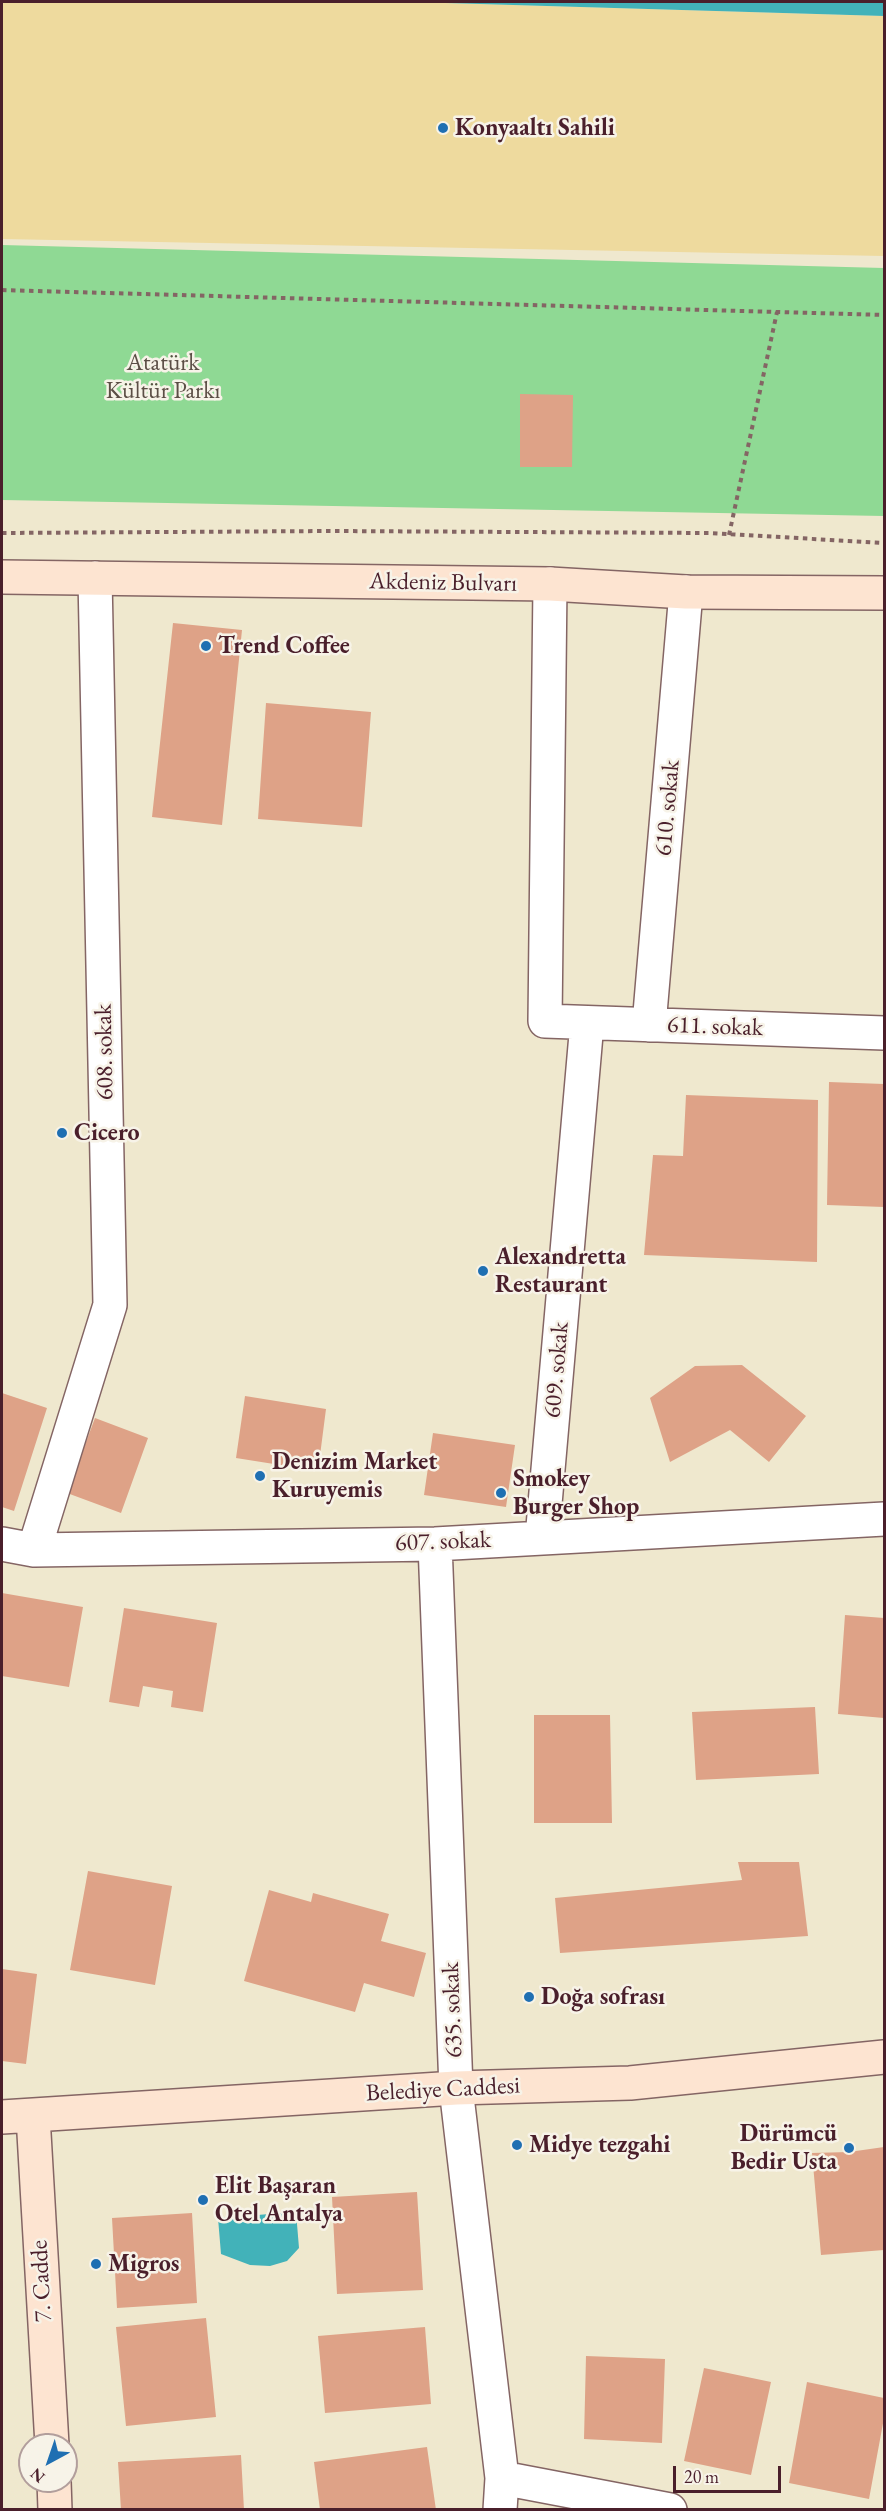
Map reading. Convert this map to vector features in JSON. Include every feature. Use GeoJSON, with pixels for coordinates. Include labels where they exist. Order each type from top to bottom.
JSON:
{"type":"FeatureCollection","features":[{"type":"Feature","properties":{"kind":"main road","name":"Akdeniz Bulvarı"},"geometry":{"type":"LineString","coordinates":[[2,577],[550,584],[686,592],[885,593]]}},
{"type":"Feature","properties":{"kind":"main road","name":"Belediye Caddesi"},"geometry":{"type":"LineString","coordinates":[[17,2117],[456,2088],[630,2083],[885,2057]]}},
{"type":"Feature","properties":{"kind":"main road","name":"7. Cadde"},"geometry":{"type":"LineString","coordinates":[[17,2117],[51,2433]]}},
{"type":"Feature","properties":{"kind":"main road"},"geometry":{"type":"LineString","coordinates":[[54,2493],[55,2510]]}},
{"type":"Feature","properties":{"kind":"street","name":"608. sokak"},"geometry":{"type":"LineString","coordinates":[[34,1550],[110,1305],[95,578]]}},
{"type":"Feature","properties":{"kind":"street","name":"611. sokak"},"geometry":{"type":"LineString","coordinates":[[550,584],[545,1021],[885,1033]]}},
{"type":"Feature","properties":{"kind":"street","name":"610. sokak"},"geometry":{"type":"LineString","coordinates":[[649,1025],[686,592]]}},
{"type":"Feature","properties":{"kind":"street","name":"609. sokak"},"geometry":{"type":"LineString","coordinates":[[542,1538],[587,1023]]}},
{"type":"Feature","properties":{"kind":"street","name":"607. sokak"},"geometry":{"type":"LineString","coordinates":[[2,1544],[34,1550],[435,1544],[885,1519]]}},
{"type":"Feature","properties":{"kind":"street","name":"635. sokak"},"geometry":{"type":"LineString","coordinates":[[435,1544],[456,2088],[501,2494]]}},
{"type":"Feature","properties":{"kind":"street"},"geometry":{"type":"LineString","coordinates":[[501,2494],[670,2510]]}},
{"type":"Feature","properties":{"kind":"path"},"geometry":{"type":"LineString","coordinates":[[2,290],[885,315]]}},
{"type":"Feature","properties":{"kind":"path"},"geometry":{"type":"LineString","coordinates":[[729,535],[777,312]]}},
{"type":"Feature","properties":{"kind":"path"},"geometry":{"type":"LineString","coordinates":[[2,533],[341,531],[729,535],[885,543]]}},
{"type":"Feature","properties":{"kind":"green space","name":"Atatürk Kültür Parkı"},"geometry":{"type":"Polygon","coordinates":[[[2,245],[884,268],[884,516],[2,500],[2,245]]]}},
{"type":"Feature","properties":{"kind":"sand","name":"Konyaaltı Sahili"},"geometry":{"type":"Polygon","coordinates":[[[2,2],[412,2],[884,16],[884,256],[2,239],[2,2]]]}},
{"type":"Feature","properties":{"kind":"water"},"geometry":{"type":"Polygon","coordinates":[[[412,2],[884,2],[884,16],[412,2]]]}},
{"type":"Feature","properties":{"kind":"water"},"geometry":{"type":"Polygon","coordinates":[[[296,2212],[299,2248],[287,2261],[270,2266],[250,2265],[221,2254],[218,2218],[296,2212]]]}},
{"type":"Feature","properties":{"kind":"building"},"geometry":{"type":"Polygon","coordinates":[[[520,394],[573,395],[572,467],[520,467],[520,394]]]}},
{"type":"Feature","properties":{"kind":"building"},"geometry":{"type":"Polygon","coordinates":[[[173,623],[242,630],[222,825],[152,817],[173,623]]]}},
{"type":"Feature","properties":{"kind":"building"},"geometry":{"type":"Polygon","coordinates":[[[266,703],[371,712],[362,827],[258,819],[266,703]]]}},
{"type":"Feature","properties":{"kind":"building"},"geometry":{"type":"Polygon","coordinates":[[[829,1082],[884,1084],[884,1207],[827,1205],[829,1082]]]}},
{"type":"Feature","properties":{"kind":"building"},"geometry":{"type":"Polygon","coordinates":[[[686,1095],[818,1100],[817,1262],[644,1255],[653,1155],[683,1156],[686,1095]]]}},
{"type":"Feature","properties":{"kind":"building"},"geometry":{"type":"Polygon","coordinates":[[[742,1365],[806,1416],[769,1462],[730,1430],[670,1462],[650,1398],[695,1366],[742,1365]]]}},
{"type":"Feature","properties":{"kind":"building"},"geometry":{"type":"Polygon","coordinates":[[[2,1393],[47,1408],[14,1511],[2,1507],[2,1393]]]}},
{"type":"Feature","properties":{"kind":"building"},"geometry":{"type":"Polygon","coordinates":[[[245,1396],[326,1409],[318,1471],[236,1458],[245,1396]]]}},
{"type":"Feature","properties":{"kind":"building"},"geometry":{"type":"Polygon","coordinates":[[[95,1418],[148,1438],[121,1513],[67,1493],[95,1418]]]}},
{"type":"Feature","properties":{"kind":"building"},"geometry":{"type":"Polygon","coordinates":[[[433,1433],[515,1445],[506,1507],[424,1495],[433,1433]]]}},
{"type":"Feature","properties":{"kind":"building"},"geometry":{"type":"Polygon","coordinates":[[[2,1593],[83,1607],[69,1687],[2,1676],[2,1593]]]}},
{"type":"Feature","properties":{"kind":"building"},"geometry":{"type":"Polygon","coordinates":[[[124,1608],[217,1623],[203,1712],[171,1707],[173,1691],[143,1686],[139,1707],[109,1702],[124,1608]]]}},
{"type":"Feature","properties":{"kind":"building"},"geometry":{"type":"Polygon","coordinates":[[[845,1615],[884,1618],[884,1718],[838,1714],[845,1615]]]}},
{"type":"Feature","properties":{"kind":"building"},"geometry":{"type":"Polygon","coordinates":[[[815,1707],[819,1774],[696,1780],[692,1712],[815,1707]]]}},
{"type":"Feature","properties":{"kind":"building"},"geometry":{"type":"Polygon","coordinates":[[[534,1715],[610,1715],[612,1823],[534,1823],[534,1715]]]}},
{"type":"Feature","properties":{"kind":"building"},"geometry":{"type":"Polygon","coordinates":[[[738,1862],[799,1862],[808,1936],[560,1953],[555,1898],[742,1880],[738,1862]]]}},
{"type":"Feature","properties":{"kind":"building"},"geometry":{"type":"Polygon","coordinates":[[[88,1871],[172,1886],[155,1985],[70,1970],[88,1871]]]}},
{"type":"Feature","properties":{"kind":"building"},"geometry":{"type":"Polygon","coordinates":[[[269,1890],[311,1902],[313,1893],[389,1914],[381,1941],[426,1953],[414,1997],[364,1983],[355,2012],[244,1981],[269,1890]]]}},
{"type":"Feature","properties":{"kind":"building"},"geometry":{"type":"Polygon","coordinates":[[[2,1969],[37,1974],[26,2064],[2,2061],[2,1969]]]}},
{"type":"Feature","properties":{"kind":"building"},"geometry":{"type":"Polygon","coordinates":[[[884,2147],[884,2250],[821,2255],[812,2153],[849,2152],[884,2147]]]}},
{"type":"Feature","properties":{"kind":"building"},"geometry":{"type":"Polygon","coordinates":[[[417,2192],[423,2290],[337,2294],[332,2197],[417,2192]]]}},
{"type":"Feature","properties":{"kind":"building"},"geometry":{"type":"Polygon","coordinates":[[[192,2213],[197,2303],[117,2308],[112,2218],[192,2213]]]}},
{"type":"Feature","properties":{"kind":"building"},"geometry":{"type":"Polygon","coordinates":[[[206,2318],[216,2417],[126,2426],[116,2327],[206,2318]]]}},
{"type":"Feature","properties":{"kind":"building"},"geometry":{"type":"Polygon","coordinates":[[[425,2327],[431,2404],[325,2413],[318,2336],[425,2327]]]}},
{"type":"Feature","properties":{"kind":"building"},"geometry":{"type":"Polygon","coordinates":[[[586,2356],[665,2359],[662,2443],[584,2439],[586,2356]]]}},
{"type":"Feature","properties":{"kind":"building"},"geometry":{"type":"Polygon","coordinates":[[[704,2368],[771,2382],[751,2475],[684,2461],[704,2368]]]}},
{"type":"Feature","properties":{"kind":"building"},"geometry":{"type":"Polygon","coordinates":[[[807,2382],[884,2398],[884,2418],[869,2499],[789,2483],[807,2382]]]}},
{"type":"Feature","properties":{"kind":"building"},"geometry":{"type":"Polygon","coordinates":[[[427,2447],[436,2510],[320,2510],[314,2462],[427,2447]]]}},
{"type":"Feature","properties":{"kind":"building"},"geometry":{"type":"Polygon","coordinates":[[[241,2455],[244,2510],[121,2510],[118,2462],[241,2455]]]}},
{"type":"Feature","properties":{"kind":"place","name":"Konyaaltı Sahili"},"geometry":{"type":"Point","coordinates":[443,128]}},
{"type":"Feature","properties":{"kind":"place","name":"Trend Coffee"},"geometry":{"type":"Point","coordinates":[206,646]}},
{"type":"Feature","properties":{"kind":"place","name":"Cicero"},"geometry":{"type":"Point","coordinates":[62,1133]}},
{"type":"Feature","properties":{"kind":"place","name":"Alexandretta Restaurant"},"geometry":{"type":"Point","coordinates":[483,1271]}},
{"type":"Feature","properties":{"kind":"place","name":"Denizim Market Kuruyemis"},"geometry":{"type":"Point","coordinates":[260,1476]}},
{"type":"Feature","properties":{"kind":"place","name":"Smokey Burger Shop"},"geometry":{"type":"Point","coordinates":[501,1493]}},
{"type":"Feature","properties":{"kind":"place","name":"Doğa sofrası"},"geometry":{"type":"Point","coordinates":[529,1997]}},
{"type":"Feature","properties":{"kind":"place","name":"Midye tezgahi"},"geometry":{"type":"Point","coordinates":[517,2145]}},
{"type":"Feature","properties":{"kind":"place","name":"Dürümcü Bedir Usta"},"geometry":{"type":"Point","coordinates":[849,2148]}},
{"type":"Feature","properties":{"kind":"place","name":"Elit Başaran Otel Antalya"},"geometry":{"type":"Point","coordinates":[203,2200]}},
{"type":"Feature","properties":{"kind":"place","name":"Migros"},"geometry":{"type":"Point","coordinates":[96,2264]}}]}
